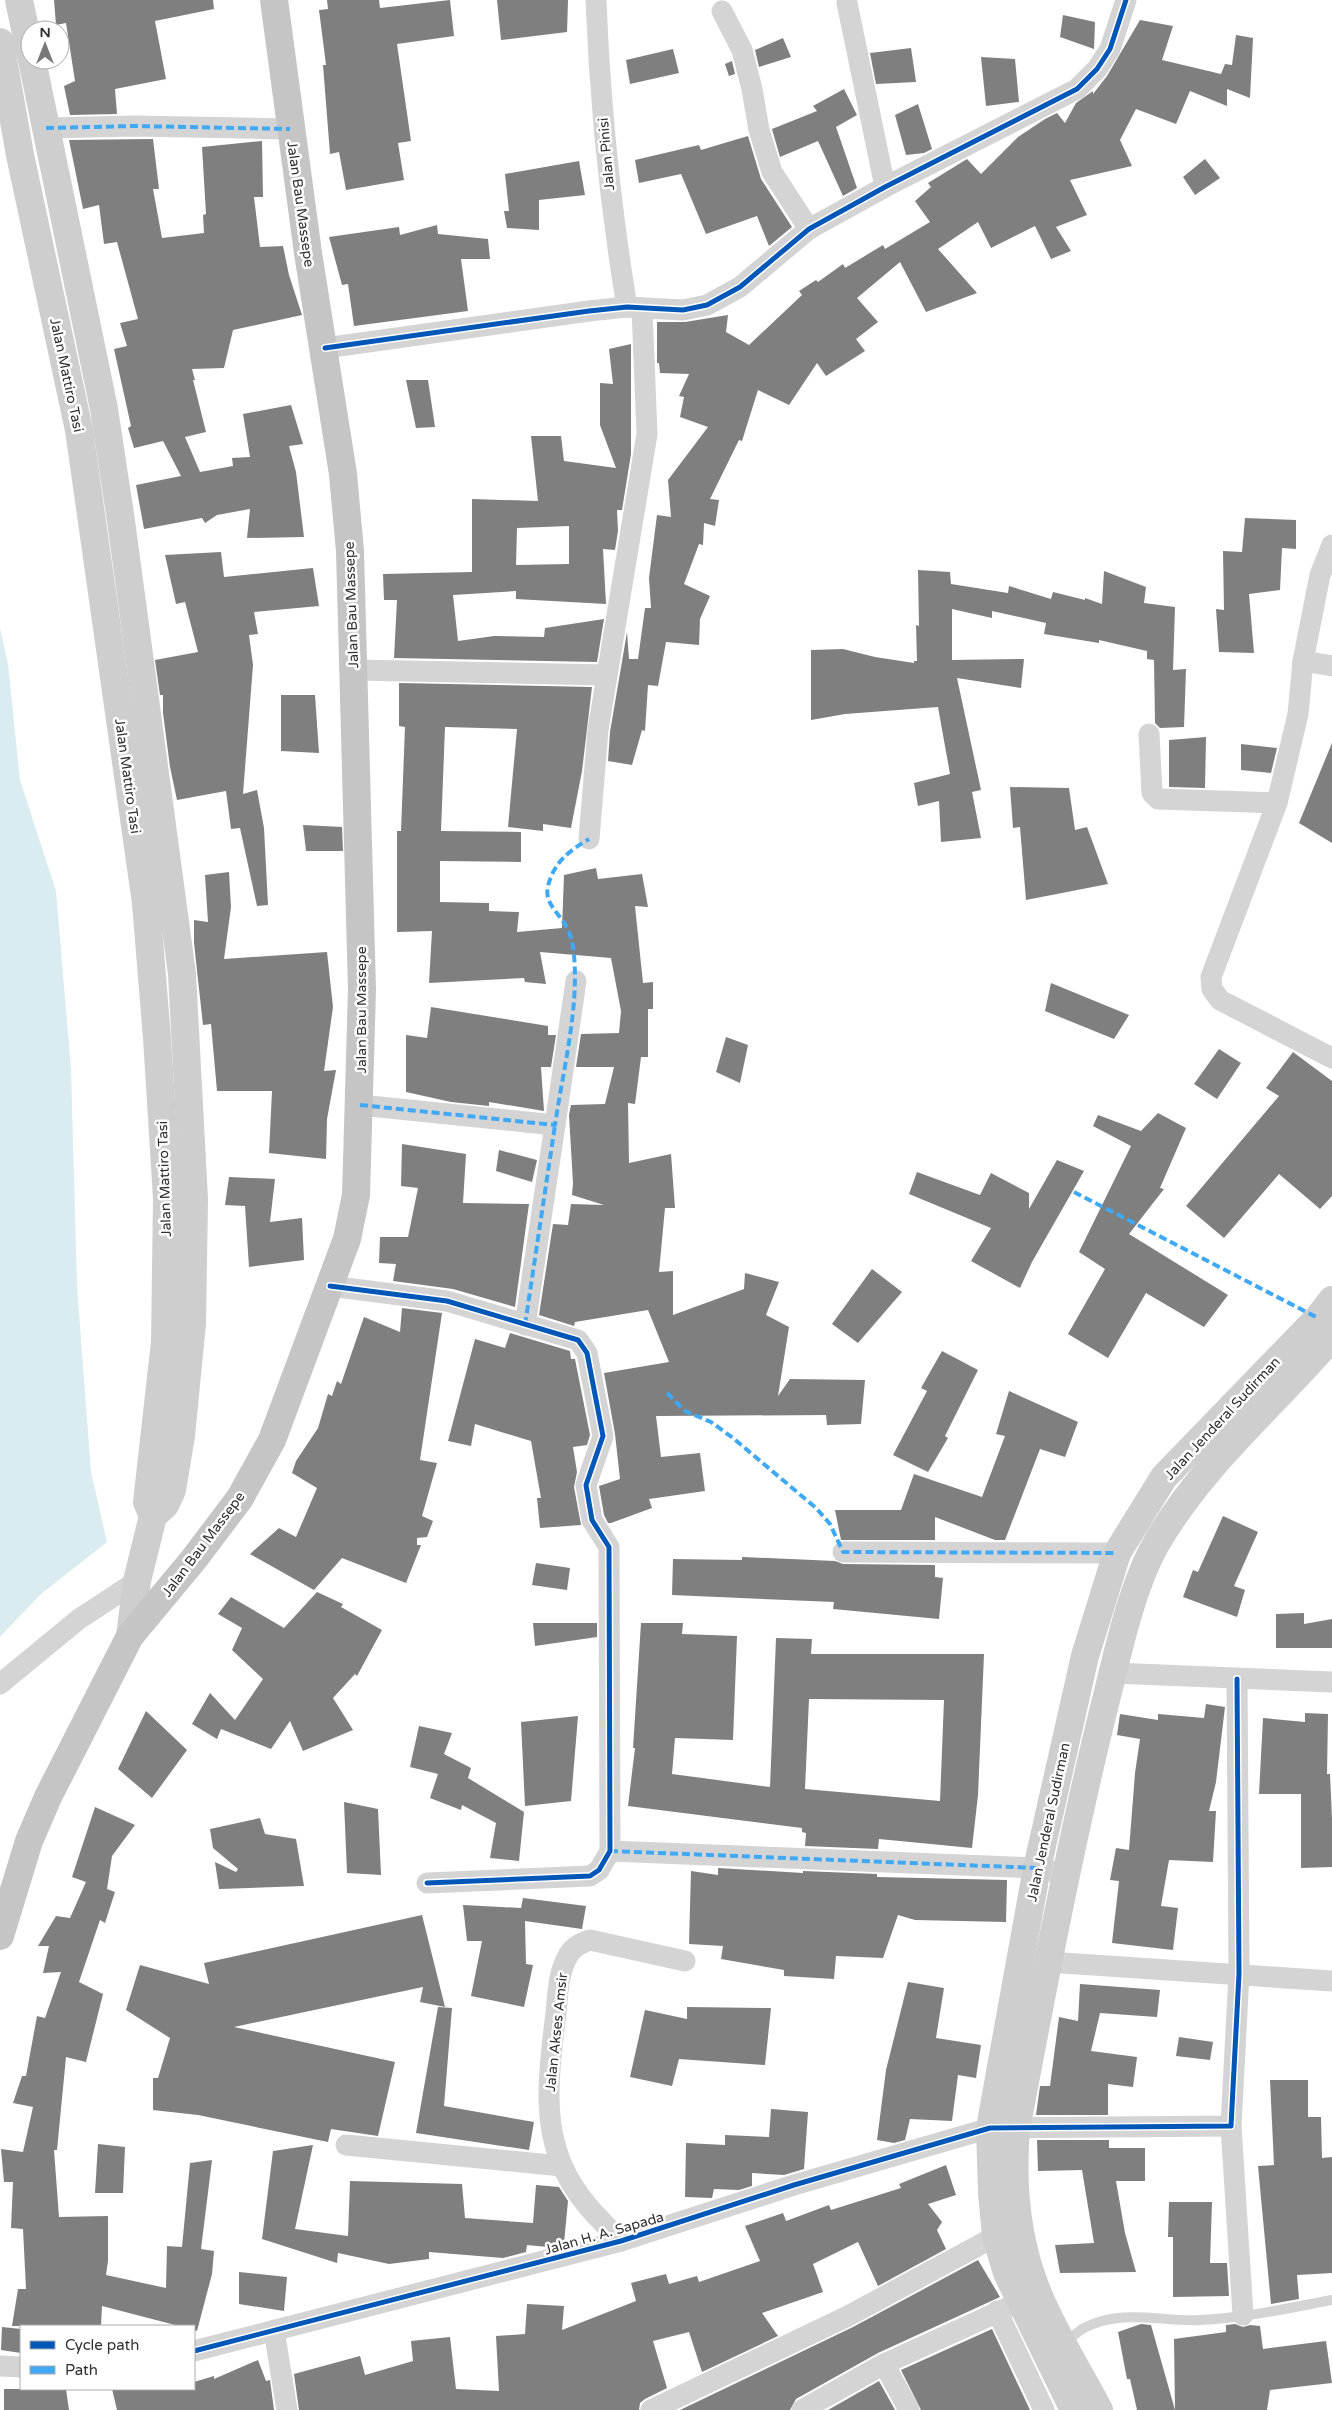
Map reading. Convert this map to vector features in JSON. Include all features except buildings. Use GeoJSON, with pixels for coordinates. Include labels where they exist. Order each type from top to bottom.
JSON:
{"type":"FeatureCollection","features":[{"type":"Feature","properties":{"kind":"highway","name":"Jalan Bau Massepe"},"geometry":{"type":"LineString","coordinates":[[0,1936],[29,1841],[48,1797],[130,1636],[194,1559],[240,1498],[272,1440],[347,1239],[356,1196],[362,990],[350,551],[345,494],[325,348],[290,129],[274,0]]}},
{"type":"Feature","properties":{"kind":"main road"},"geometry":{"type":"LineString","coordinates":[[19,0],[23,20]]}},
{"type":"Feature","properties":{"kind":"main road","name":"Jalan Mattiro Tasi"},"geometry":{"type":"LineString","coordinates":[[0,42],[20,155],[79,430],[140,770]]}},
{"type":"Feature","properties":{"kind":"main road","name":"Jalan Mattiro Tasi"},"geometry":{"type":"LineString","coordinates":[[34,70],[104,409],[122,521],[167,1198],[165,1342],[147,1502],[153,1516],[137,1581],[130,1636]]}},
{"type":"Feature","properties":{"kind":"main road","name":"Jalan Jenderal Sudirman"},"geometry":{"type":"LineString","coordinates":[[1099,2410],[1042,2304],[1018,2230],[1013,2163],[1003,2128],[1048,1962],[1065,1874],[1113,1673],[1140,1580],[1156,1546],[1177,1511],[1210,1467],[1325,1337],[1332,1300]]}},
{"type":"Feature","properties":{"kind":"main road","name":"Jalan Jenderal Sudirman"},"geometry":{"type":"LineString","coordinates":[[1054,2407],[1008,2307],[1007,2273],[996,2236],[992,2193],[1003,2128],[1037,1868],[1084,1656],[1117,1553],[1164,1477],[1325,1337]]}},
{"type":"Feature","properties":{"kind":"street","name":"Jalan Pinisi"},"geometry":{"type":"LineString","coordinates":[[589,839],[598,730],[647,434],[634,307],[608,182],[599,73],[596,0]]}},
{"type":"Feature","properties":{"kind":"street"},"geometry":{"type":"LineString","coordinates":[[325,348],[478,325],[634,307],[683,310],[707,305],[740,287],[809,229],[884,187],[1077,89],[1097,69],[1110,49],[1126,0]]}},
{"type":"Feature","properties":{"kind":"street"},"geometry":{"type":"LineString","coordinates":[[847,3],[884,187]]}},
{"type":"Feature","properties":{"kind":"street"},"geometry":{"type":"LineString","coordinates":[[722,11],[742,50],[752,89],[759,130],[772,172],[809,229]]}},
{"type":"Feature","properties":{"kind":"street"},"geometry":{"type":"LineString","coordinates":[[46,128],[134,126],[290,129]]}},
{"type":"Feature","properties":{"kind":"street"},"geometry":{"type":"LineString","coordinates":[[1332,545],[1320,575],[1304,661],[1298,714],[1277,803],[1211,977],[1212,989],[1220,1000],[1332,1058]]}},
{"type":"Feature","properties":{"kind":"street"},"geometry":{"type":"LineString","coordinates":[[1304,661],[1332,666]]}},
{"type":"Feature","properties":{"kind":"street"},"geometry":{"type":"LineString","coordinates":[[353,670],[607,675]]}},
{"type":"Feature","properties":{"kind":"street"},"geometry":{"type":"LineString","coordinates":[[1149,734],[1152,793],[1158,799],[1277,803]]}},
{"type":"Feature","properties":{"kind":"street"},"geometry":{"type":"LineString","coordinates":[[525,1325],[576,982]]}},
{"type":"Feature","properties":{"kind":"street"},"geometry":{"type":"LineString","coordinates":[[360,1105],[555,1125]]}},
{"type":"Feature","properties":{"kind":"street"},"geometry":{"type":"LineString","coordinates":[[330,1286],[447,1301],[578,1340],[587,1353],[603,1436],[586,1485],[592,1520],[610,1548],[610,1851],[599,1870],[590,1876],[427,1882]]}},
{"type":"Feature","properties":{"kind":"street"},"geometry":{"type":"LineString","coordinates":[[842,1552],[1117,1553]]}},
{"type":"Feature","properties":{"kind":"street"},"geometry":{"type":"LineString","coordinates":[[0,1684],[85,1614],[137,1581]]}},
{"type":"Feature","properties":{"kind":"street"},"geometry":{"type":"LineString","coordinates":[[1113,1673],[1332,1682]]}},
{"type":"Feature","properties":{"kind":"street"},"geometry":{"type":"LineString","coordinates":[[1237,1679],[1239,1974],[1231,2126],[1243,2315]]}},
{"type":"Feature","properties":{"kind":"street"},"geometry":{"type":"LineString","coordinates":[[610,1851],[1037,1868],[1065,1874]]}},
{"type":"Feature","properties":{"kind":"street","name":"Jalan Akses Amsir"},"geometry":{"type":"LineString","coordinates":[[621,2241],[580,2199],[562,2166],[549,2110],[549,2074],[560,1973],[569,1954],[578,1944],[590,1940],[685,1961]]}},
{"type":"Feature","properties":{"kind":"street"},"geometry":{"type":"LineString","coordinates":[[1048,1962],[1332,1981]]}},
{"type":"Feature","properties":{"kind":"street","name":"Jalan H. A. Sapada"},"geometry":{"type":"LineString","coordinates":[[195,2351],[621,2241],[794,2186],[1003,2128],[1231,2126]]}},
{"type":"Feature","properties":{"kind":"street"},"geometry":{"type":"LineString","coordinates":[[346,2145],[562,2166]]}},
{"type":"Feature","properties":{"kind":"street"},"geometry":{"type":"LineString","coordinates":[[651,2410],[848,2316],[996,2236]]}},
{"type":"Feature","properties":{"kind":"street"},"geometry":{"type":"LineString","coordinates":[[802,2410],[884,2364],[1008,2307]]}},
{"type":"Feature","properties":{"kind":"street"},"geometry":{"type":"LineString","coordinates":[[274,2330],[287,2410]]}},
{"type":"Feature","properties":{"kind":"street"},"geometry":{"type":"LineString","coordinates":[[884,2364],[909,2410]]}},
{"type":"Feature","properties":{"kind":"street"},"geometry":{"type":"LineString","coordinates":[[0,2366],[20,2367]]}},
{"type":"Feature","properties":{"kind":"lane"},"geometry":{"type":"LineString","coordinates":[[1062,2344],[1084,2328],[1116,2318],[1135,2315],[1199,2320],[1243,2315],[1332,2300]]}},
{"type":"Feature","properties":{"kind":"shaded area"},"geometry":{"type":"Polygon","coordinates":[[[0,628],[8,664],[20,780],[56,891],[71,1068],[77,1286],[91,1472],[107,1542],[41,1594],[0,1637],[0,628]]]}},
{"type":"Feature","properties":{"kind":"marked path"},"geometry":{"type":"LineString","coordinates":[[46,128],[134,126],[290,129]]}},
{"type":"Feature","properties":{"kind":"marked path"},"geometry":{"type":"LineString","coordinates":[[360,1105],[555,1125],[572,1018],[575,976],[574,951],[570,936],[566,926],[552,907],[547,892],[554,870],[558,864],[575,848],[589,839]]}},
{"type":"Feature","properties":{"kind":"marked path"},"geometry":{"type":"LineString","coordinates":[[525,1325],[555,1125]]}},
{"type":"Feature","properties":{"kind":"marked path"},"geometry":{"type":"LineString","coordinates":[[1074,1192],[1318,1318]]}},
{"type":"Feature","properties":{"kind":"marked path"},"geometry":{"type":"LineString","coordinates":[[667,1393],[685,1411],[711,1422],[733,1438],[816,1508],[830,1524],[843,1552],[1117,1553]]}},
{"type":"Feature","properties":{"kind":"marked path"},"geometry":{"type":"LineString","coordinates":[[610,1851],[1037,1868]]}},
{"type":"Feature","properties":{"kind":"cycle path"},"geometry":{"type":"LineString","coordinates":[[325,348],[589,311],[627,307],[683,310],[707,305],[740,287],[809,229],[885,187],[1077,89],[1097,69],[1110,49],[1126,0]]}},
{"type":"Feature","properties":{"kind":"cycle path"},"geometry":{"type":"LineString","coordinates":[[330,1286],[447,1301],[578,1340],[587,1353],[603,1436],[586,1485],[592,1520],[609,1547],[610,1851],[599,1870],[590,1876],[427,1883]]}},
{"type":"Feature","properties":{"kind":"cycle path"},"geometry":{"type":"LineString","coordinates":[[195,2351],[621,2241],[794,2185],[990,2128],[1231,2126],[1239,1974],[1237,1679]]}}]}
